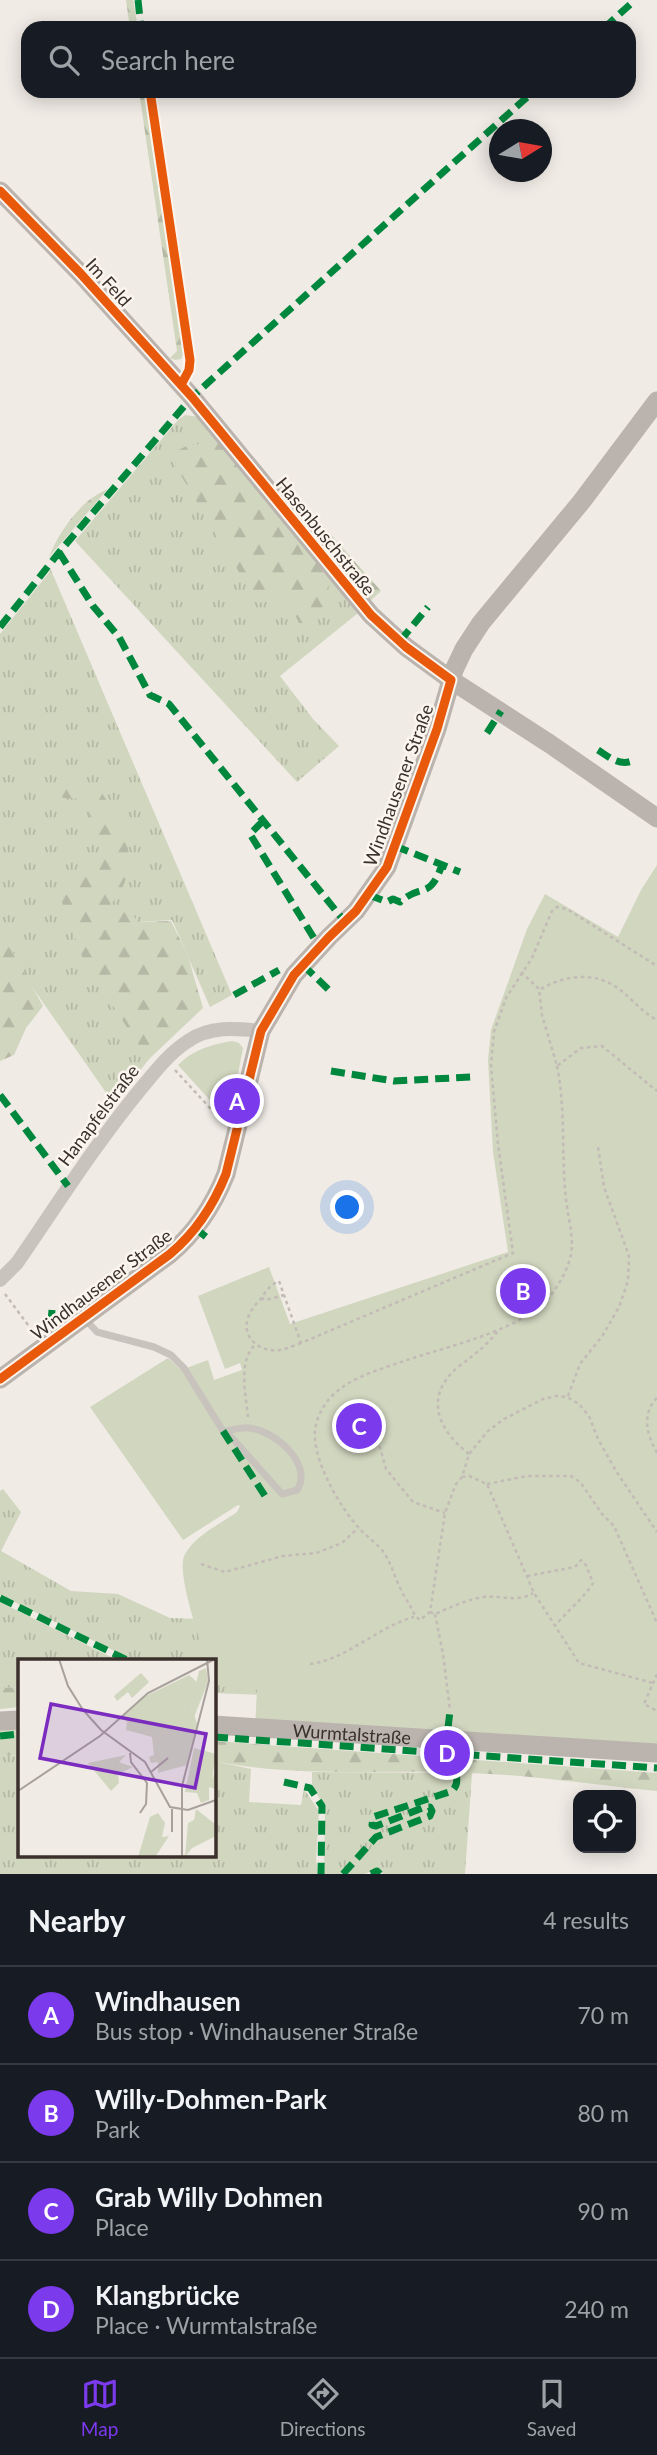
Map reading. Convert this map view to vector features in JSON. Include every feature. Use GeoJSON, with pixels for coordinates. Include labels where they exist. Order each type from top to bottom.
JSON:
{"type":"FeatureCollection","features":[{"type":"Feature","properties":{"kind":"street","name":"Im Feld"},"geometry":{"type":"LineString","coordinates":[[0,191],[80,273],[192,397]]}},
{"type":"Feature","properties":{"kind":"street","name":"Hasenbuschstraße"},"geometry":{"type":"LineString","coordinates":[[192,397],[371,615],[406,647],[657,818]]}},
{"type":"Feature","properties":{"kind":"street","name":"Windhausener Straße"},"geometry":{"type":"LineString","coordinates":[[0,1379],[170,1254],[190,1235],[220,1188],[261,1031],[295,975],[356,911],[387,867],[464,649],[481,623],[593,487],[657,401]]}},
{"type":"Feature","properties":{"kind":"street","name":"Hanapfelstraße"},"geometry":{"type":"LineString","coordinates":[[0,1280],[17,1263],[110,1127],[165,1060],[188,1040],[204,1033],[234,1028],[261,1031]]}},
{"type":"Feature","properties":{"kind":"street"},"geometry":{"type":"LineString","coordinates":[[0,1721],[18,1720]]}},
{"type":"Feature","properties":{"kind":"street","name":"Wurmtalstraße"},"geometry":{"type":"LineString","coordinates":[[215,1725],[657,1753]]}},
{"type":"Feature","properties":{"kind":"lane"},"geometry":{"type":"LineString","coordinates":[[85,1318],[97,1332],[154,1347],[171,1355],[184,1368],[223,1432],[226,1431],[248,1428],[274,1438],[289,1450],[301,1467],[303,1482],[297,1490],[282,1494],[226,1431]]}},
{"type":"Feature","properties":{"kind":"path"},"geometry":{"type":"LineString","coordinates":[[301,1343],[279,1281],[270,1285],[248,1315],[246,1324],[255,1346],[279,1350],[301,1343],[513,1253],[498,1144],[491,1065],[494,1032],[506,998],[532,958],[552,911],[557,906],[567,909],[657,966]]}},
{"type":"Feature","properties":{"kind":"path"},"geometry":{"type":"LineString","coordinates":[[521,972],[540,989],[541,1015],[561,1086],[566,1199],[572,1243],[569,1261],[555,1291],[525,1318],[358,1377],[338,1390],[321,1409],[314,1434],[316,1451],[327,1480],[358,1528],[381,1549],[393,1569],[400,1589],[420,1620],[430,1612],[445,1513],[456,1484],[462,1477],[469,1454],[488,1431],[504,1419],[543,1399],[568,1397],[579,1404],[589,1416],[616,1471],[657,1532]]}},
{"type":"Feature","properties":{"kind":"path"},"geometry":{"type":"LineString","coordinates":[[540,989],[557,979],[580,976],[600,979],[618,988],[647,1015],[657,1020]]}},
{"type":"Feature","properties":{"kind":"path"},"geometry":{"type":"LineString","coordinates":[[556,1066],[581,1048],[602,1046],[657,1091]]}},
{"type":"Feature","properties":{"kind":"path"},"geometry":{"type":"LineString","coordinates":[[165,1060],[230,1129],[237,1131]]}},
{"type":"Feature","properties":{"kind":"path"},"geometry":{"type":"LineString","coordinates":[[568,1397],[580,1364],[603,1335],[619,1307],[628,1281],[629,1256],[604,1187],[597,1147]]}},
{"type":"Feature","properties":{"kind":"path"},"geometry":{"type":"LineString","coordinates":[[0,1287],[30,1327]]}},
{"type":"Feature","properties":{"kind":"path"},"geometry":{"type":"LineString","coordinates":[[261,1298],[266,1300],[284,1295]]}},
{"type":"Feature","properties":{"kind":"path"},"geometry":{"type":"LineString","coordinates":[[469,1454],[454,1443],[445,1430],[439,1416],[438,1399],[443,1385],[457,1368],[473,1358],[501,1328]]}},
{"type":"Feature","properties":{"kind":"path"},"geometry":{"type":"LineString","coordinates":[[247,1410],[246,1363],[248,1353],[255,1346]]}},
{"type":"Feature","properties":{"kind":"path"},"geometry":{"type":"LineString","coordinates":[[657,1398],[650,1404],[646,1421],[648,1437],[657,1453]]}},
{"type":"Feature","properties":{"kind":"path"},"geometry":{"type":"LineString","coordinates":[[372,1419],[386,1469],[413,1502],[445,1513]]}},
{"type":"Feature","properties":{"kind":"path"},"geometry":{"type":"LineString","coordinates":[[462,1477],[469,1476],[487,1484],[547,1474],[570,1476],[581,1483],[602,1514],[614,1526],[657,1623]]}},
{"type":"Feature","properties":{"kind":"path"},"geometry":{"type":"LineString","coordinates":[[487,1484],[534,1593],[579,1663],[653,1683]]}},
{"type":"Feature","properties":{"kind":"path"},"geometry":{"type":"LineString","coordinates":[[201,1564],[225,1572],[283,1556],[316,1553],[342,1543],[358,1528]]}},
{"type":"Feature","properties":{"kind":"path"},"geometry":{"type":"LineString","coordinates":[[527,1576],[575,1567],[581,1560],[586,1565],[593,1583],[555,1626]]}},
{"type":"Feature","properties":{"kind":"path"},"geometry":{"type":"LineString","coordinates":[[430,1612],[435,1614],[464,1601],[499,1596],[527,1598],[534,1593]]}},
{"type":"Feature","properties":{"kind":"path"},"geometry":{"type":"LineString","coordinates":[[435,1614],[450,1710]]}},
{"type":"Feature","properties":{"kind":"path"},"geometry":{"type":"LineString","coordinates":[[310,1664],[327,1662],[398,1621],[415,1616]]}},
{"type":"Feature","properties":{"kind":"path"},"geometry":{"type":"LineString","coordinates":[[657,1674],[645,1704],[657,1711]]}},
{"type":"Feature","properties":{"kind":"green space"},"geometry":{"type":"Polygon","coordinates":[[[126,0],[133,0],[137,21],[129,21],[126,0]]]}},
{"type":"Feature","properties":{"kind":"green space"},"geometry":{"type":"Polygon","coordinates":[[[140,98],[148,98],[180,317],[184,353],[181,359],[170,358],[177,351],[140,98]]]}},
{"type":"Feature","properties":{"kind":"green space"},"geometry":{"type":"Polygon","coordinates":[[[185,415],[199,417],[358,613],[280,676],[313,719],[339,746],[297,782],[75,541],[185,415]]]}},
{"type":"Feature","properties":{"kind":"green space"},"geometry":{"type":"Polygon","coordinates":[[[222,442],[333,582],[327,588],[330,599],[311,623],[299,623],[286,596],[274,595],[258,604],[176,467],[176,451],[189,445],[222,442]]]}},
{"type":"Feature","properties":{"kind":"green space"},"geometry":{"type":"Polygon","coordinates":[[[275,482],[287,485],[381,591],[369,602],[275,482]]]}},
{"type":"Feature","properties":{"kind":"green space"},"geometry":{"type":"Polygon","coordinates":[[[108,489],[49,557],[72,517],[89,500],[108,489]]]}},
{"type":"Feature","properties":{"kind":"green space"},"geometry":{"type":"Polygon","coordinates":[[[51,570],[232,995],[210,1007],[172,920],[136,922],[153,1054],[114,1104],[0,941],[0,634],[51,570]]]}},
{"type":"Feature","properties":{"kind":"green space"},"geometry":{"type":"Polygon","coordinates":[[[65,785],[100,790],[125,837],[129,862],[127,875],[120,892],[99,920],[129,907],[137,922],[171,921],[188,956],[203,1008],[148,1060],[83,959],[56,886],[63,877],[96,877],[103,861],[84,799],[63,798],[60,794],[65,785]]]}},
{"type":"Feature","properties":{"kind":"green space"},"geometry":{"type":"Polygon","coordinates":[[[657,865],[657,1750],[255,1728],[257,1690],[215,1677],[215,1659],[206,1659],[183,1575],[185,1554],[190,1547],[237,1512],[240,1506],[183,1540],[90,1407],[168,1358],[181,1370],[208,1360],[214,1380],[242,1370],[240,1363],[225,1369],[198,1296],[269,1267],[290,1324],[508,1252],[493,1152],[488,1060],[491,1030],[527,929],[545,894],[618,937],[641,890],[657,865]]]}},
{"type":"Feature","properties":{"kind":"green space"},"geometry":{"type":"Polygon","coordinates":[[[0,938],[11,949],[43,1006],[26,1028],[14,1055],[0,1061],[0,938]]]}},
{"type":"Feature","properties":{"kind":"green space"},"geometry":{"type":"Polygon","coordinates":[[[232,1041],[243,1048],[229,1121],[178,1065],[203,1048],[232,1041]]]}},
{"type":"Feature","properties":{"kind":"green space"},"geometry":{"type":"Polygon","coordinates":[[[3,1489],[21,1512],[1,1551],[71,1591],[118,1594],[170,1618],[230,1620],[286,1696],[215,1693],[215,1659],[131,1659],[0,1595],[0,1491],[3,1489]]]}},
{"type":"Feature","properties":{"kind":"green space"},"geometry":{"type":"Polygon","coordinates":[[[0,1602],[115,1659],[18,1659],[18,1687],[0,1688],[0,1602]]]}},
{"type":"Feature","properties":{"kind":"green space"},"geometry":{"type":"Polygon","coordinates":[[[18,1687],[18,1707],[0,1709],[0,1688],[18,1687]]]}},
{"type":"Feature","properties":{"kind":"green space"},"geometry":{"type":"Polygon","coordinates":[[[18,1727],[18,1756],[0,1755],[0,1729],[18,1727]]]}},
{"type":"Feature","properties":{"kind":"green space"},"geometry":{"type":"Polygon","coordinates":[[[215,1741],[657,1773],[657,1791],[493,1774],[310,1771],[215,1761],[215,1741]]]}},
{"type":"Feature","properties":{"kind":"green space"},"geometry":{"type":"Polygon","coordinates":[[[0,1755],[18,1756],[18,1856],[215,1856],[215,1761],[251,1769],[249,1802],[301,1805],[304,1789],[319,1811],[316,1859],[318,1874],[0,1874],[0,1755]]]}},
{"type":"Feature","properties":{"kind":"green space"},"geometry":{"type":"Polygon","coordinates":[[[312,1772],[472,1773],[465,1874],[383,1874],[378,1868],[365,1874],[324,1874],[325,1810],[312,1784],[312,1772]]]}},
{"type":"Feature","properties":{"kind":"marked path"},"geometry":{"type":"LineString","coordinates":[[138,0],[140,21]]}},
{"type":"Feature","properties":{"kind":"marked path"},"geometry":{"type":"LineString","coordinates":[[612,21],[635,0]]}},
{"type":"Feature","properties":{"kind":"marked path"},"geometry":{"type":"LineString","coordinates":[[0,627],[61,550],[192,397],[526,98]]}},
{"type":"Feature","properties":{"kind":"marked path"},"geometry":{"type":"LineString","coordinates":[[59,552],[93,606],[119,637],[150,695],[169,704],[345,922]]}},
{"type":"Feature","properties":{"kind":"marked path"},"geometry":{"type":"LineString","coordinates":[[400,641],[428,607]]}},
{"type":"Feature","properties":{"kind":"marked path"},"geometry":{"type":"LineString","coordinates":[[487,733],[501,711]]}},
{"type":"Feature","properties":{"kind":"marked path"},"geometry":{"type":"LineString","coordinates":[[598,750],[618,762],[632,761]]}},
{"type":"Feature","properties":{"kind":"marked path"},"geometry":{"type":"LineString","coordinates":[[263,821],[250,834],[320,948]]}},
{"type":"Feature","properties":{"kind":"marked path"},"geometry":{"type":"LineString","coordinates":[[395,846],[460,872]]}},
{"type":"Feature","properties":{"kind":"marked path"},"geometry":{"type":"LineString","coordinates":[[369,895],[387,902],[393,899],[400,902],[429,887],[442,865]]}},
{"type":"Feature","properties":{"kind":"marked path"},"geometry":{"type":"LineString","coordinates":[[303,965],[332,993]]}},
{"type":"Feature","properties":{"kind":"marked path"},"geometry":{"type":"LineString","coordinates":[[234,995],[279,970]]}},
{"type":"Feature","properties":{"kind":"marked path"},"geometry":{"type":"LineString","coordinates":[[331,1071],[394,1081],[471,1077]]}},
{"type":"Feature","properties":{"kind":"marked path"},"geometry":{"type":"LineString","coordinates":[[0,1095],[68,1186]]}},
{"type":"Feature","properties":{"kind":"marked path"},"geometry":{"type":"LineString","coordinates":[[195,1228],[211,1241]]}},
{"type":"Feature","properties":{"kind":"marked path"},"geometry":{"type":"LineString","coordinates":[[52,1310],[51,1321],[60,1336]]}},
{"type":"Feature","properties":{"kind":"marked path"},"geometry":{"type":"LineString","coordinates":[[223,1431],[265,1496]]}},
{"type":"Feature","properties":{"kind":"marked path"},"geometry":{"type":"LineString","coordinates":[[0,1598],[125,1659]]}},
{"type":"Feature","properties":{"kind":"marked path"},"geometry":{"type":"LineString","coordinates":[[343,1874],[376,1837],[430,1816],[432,1811],[430,1807],[425,1807],[376,1826],[372,1825],[373,1817],[452,1791],[456,1786],[456,1776],[447,1750],[450,1710]]}},
{"type":"Feature","properties":{"kind":"marked path"},"geometry":{"type":"LineString","coordinates":[[0,1736],[18,1734]]}},
{"type":"Feature","properties":{"kind":"marked path"},"geometry":{"type":"LineString","coordinates":[[215,1737],[657,1768]]}},
{"type":"Feature","properties":{"kind":"marked path"},"geometry":{"type":"LineString","coordinates":[[284,1782],[310,1788],[322,1806],[321,1874]]}},
{"type":"Feature","properties":{"kind":"marked path"},"geometry":{"type":"LineString","coordinates":[[371,1874],[377,1871],[380,1874]]}},
{"type":"Feature","properties":{"kind":"cycle path"},"geometry":{"type":"LineString","coordinates":[[151,98],[190,360],[189,370],[181,385]]}},
{"type":"Feature","properties":{"kind":"cycle path"},"geometry":{"type":"LineString","coordinates":[[0,191],[80,273],[192,397],[371,615],[406,647],[451,680],[437,729],[387,867],[356,911],[294,975],[261,1031],[226,1174],[210,1207],[188,1237],[170,1254],[0,1379]]}},
{"type":"Feature","properties":{"kind":"place","name":"Windhausen"},"geometry":{"type":"Point","coordinates":[237,1101]}},
{"type":"Feature","properties":{"kind":"place","name":"Willy-Dohmen-Park"},"geometry":{"type":"Point","coordinates":[523,1291]}},
{"type":"Feature","properties":{"kind":"place","name":"Grab Willy Dohmen"},"geometry":{"type":"Point","coordinates":[359,1426]}},
{"type":"Feature","properties":{"kind":"place","name":"Klangbrücke"},"geometry":{"type":"Point","coordinates":[447,1753]}}]}
